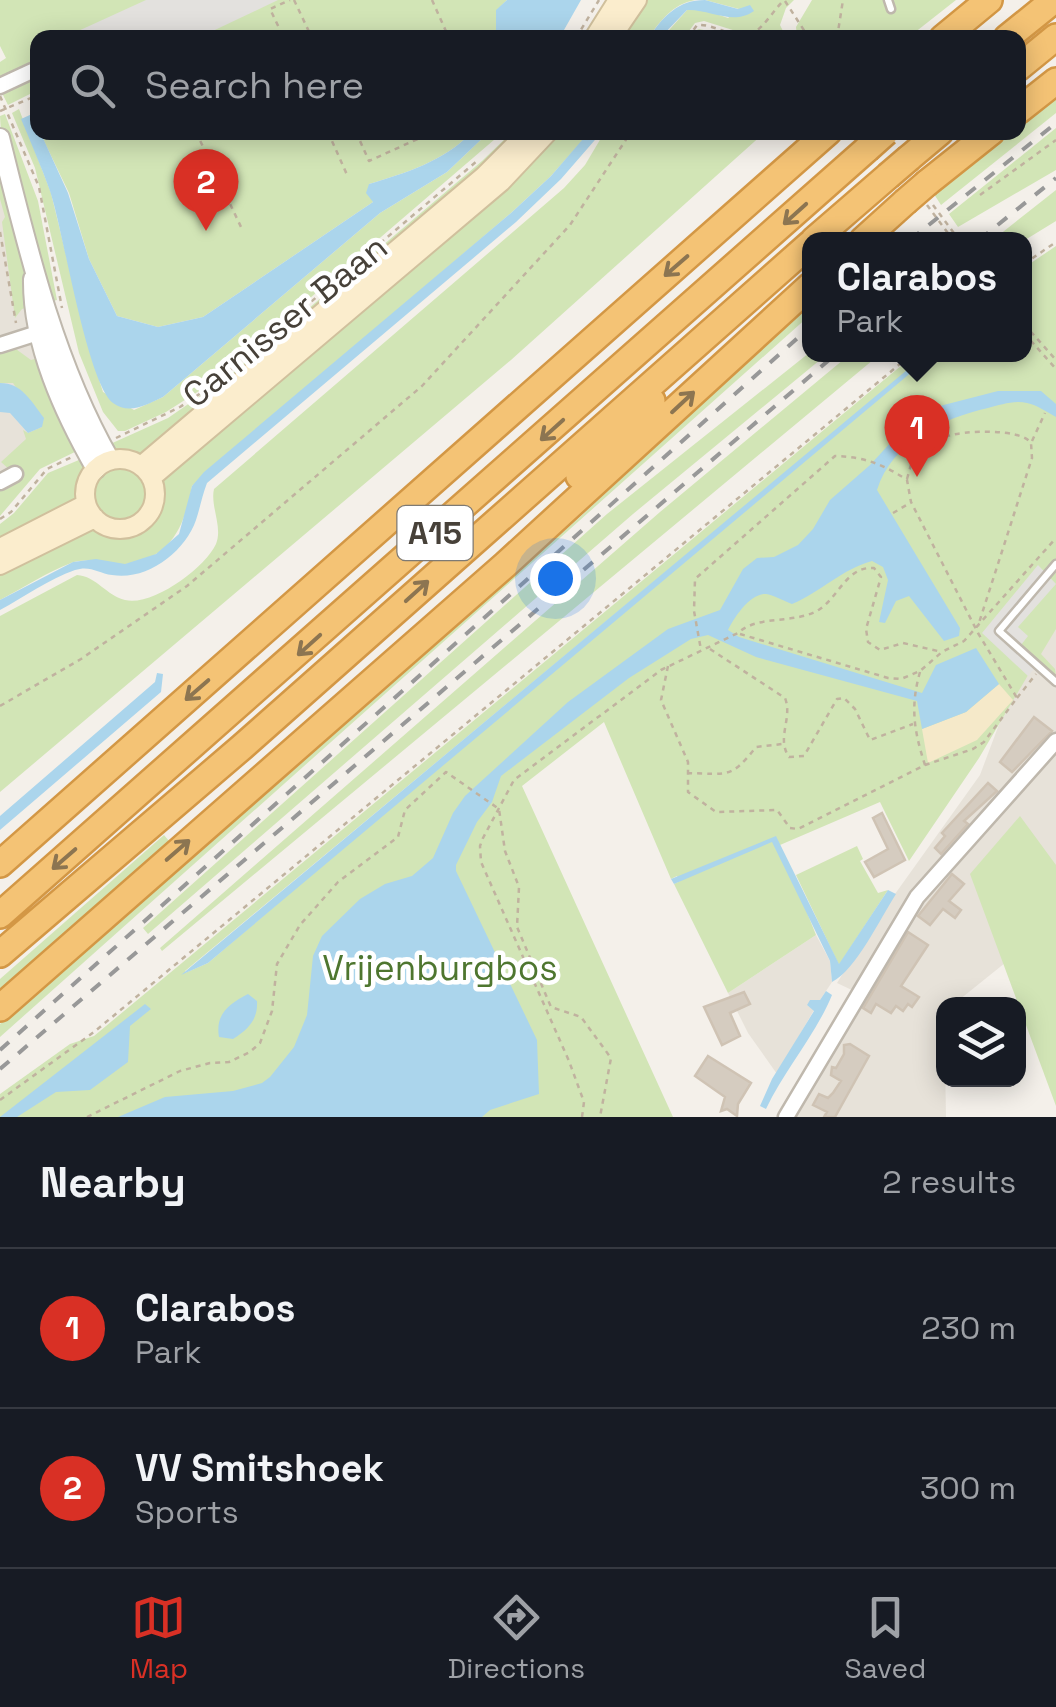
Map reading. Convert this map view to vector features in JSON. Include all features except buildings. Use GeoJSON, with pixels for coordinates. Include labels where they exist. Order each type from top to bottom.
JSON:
{"type":"FeatureCollection","features":[{"type":"Feature","properties":{"kind":"highway"},"geometry":{"type":"LineString","coordinates":[[953,30],[989,0]]}},
{"type":"Feature","properties":{"kind":"highway"},"geometry":{"type":"LineString","coordinates":[[1016,30],[1054,0]]}},
{"type":"Feature","properties":{"kind":"highway"},"geometry":{"type":"LineString","coordinates":[[1026,61],[1056,37]]}},
{"type":"Feature","properties":{"kind":"highway"},"geometry":{"type":"LineString","coordinates":[[1026,105],[1056,82]]}},
{"type":"Feature","properties":{"kind":"highway","name":"A15"},"geometry":{"type":"LineString","coordinates":[[0,864],[819,140]]}},
{"type":"Feature","properties":{"kind":"highway","name":"A15"},"geometry":{"type":"LineString","coordinates":[[0,915],[877,140]]}},
{"type":"Feature","properties":{"kind":"highway","name":"A15"},"geometry":{"type":"LineString","coordinates":[[824,232],[930,140]]}},
{"type":"Feature","properties":{"kind":"highway"},"geometry":{"type":"LineString","coordinates":[[872,232],[981,140]]}},
{"type":"Feature","properties":{"kind":"highway","name":"A15"},"geometry":{"type":"LineString","coordinates":[[0,954],[242,746],[802,251]]}},
{"type":"Feature","properties":{"kind":"highway","name":"A15"},"geometry":{"type":"LineString","coordinates":[[0,1008],[505,566],[802,293]]}},
{"type":"Feature","properties":{"kind":"highway","name":"A15"},"geometry":{"type":"LineString","coordinates":[[375,676],[644,411],[728,314]]}},
{"type":"Feature","properties":{"kind":"main road"},"geometry":{"type":"LineString","coordinates":[[599,30],[618,0]]}},
{"type":"Feature","properties":{"kind":"main road"},"geometry":{"type":"LineString","coordinates":[[616,30],[637,0]]}},
{"type":"Feature","properties":{"kind":"main road","name":"Carnisser Baan"},"geometry":{"type":"LineString","coordinates":[[146,472],[520,140]]}},
{"type":"Feature","properties":{"kind":"main road","name":"Carnisser Baan"},"geometry":{"type":"LineString","coordinates":[[146,472],[501,182],[540,140]]}},
{"type":"Feature","properties":{"kind":"main road"},"geometry":{"type":"LineString","coordinates":[[98,456],[126,460],[146,472],[155,496],[144,520],[119,529],[90,511],[86,485],[98,456]]}},
{"type":"Feature","properties":{"kind":"main road"},"geometry":{"type":"LineString","coordinates":[[0,548],[90,511]]}},
{"type":"Feature","properties":{"kind":"main road"},"geometry":{"type":"LineString","coordinates":[[0,565],[90,511]]}},
{"type":"Feature","properties":{"kind":"street"},"geometry":{"type":"LineString","coordinates":[[0,86],[30,72]]}},
{"type":"Feature","properties":{"kind":"street"},"geometry":{"type":"LineString","coordinates":[[0,138],[52,326],[98,456]]}},
{"type":"Feature","properties":{"kind":"street"},"geometry":{"type":"LineString","coordinates":[[0,345],[52,326]]}},
{"type":"Feature","properties":{"kind":"street"},"geometry":{"type":"LineString","coordinates":[[0,482],[15,474]]}},
{"type":"Feature","properties":{"kind":"street"},"geometry":{"type":"LineString","coordinates":[[786,1117],[917,897],[1056,741]]}},
{"type":"Feature","properties":{"kind":"lane"},"geometry":{"type":"LineString","coordinates":[[888,0],[891,9]]}},
{"type":"Feature","properties":{"kind":"lane"},"geometry":{"type":"LineString","coordinates":[[1056,564],[999,632],[1056,682]]}},
{"type":"Feature","properties":{"kind":"path"},"geometry":{"type":"LineString","coordinates":[[280,30],[270,9],[292,0],[308,30]]}},
{"type":"Feature","properties":{"kind":"path"},"geometry":{"type":"LineString","coordinates":[[432,0],[445,30]]}},
{"type":"Feature","properties":{"kind":"path"},"geometry":{"type":"LineString","coordinates":[[581,30],[598,0]]}},
{"type":"Feature","properties":{"kind":"path"},"geometry":{"type":"LineString","coordinates":[[838,30],[843,0]]}},
{"type":"Feature","properties":{"kind":"path"},"geometry":{"type":"LineString","coordinates":[[757,30],[785,2],[804,30]]}},
{"type":"Feature","properties":{"kind":"path"},"geometry":{"type":"LineString","coordinates":[[694,30],[697,25],[706,24],[724,30]]}},
{"type":"Feature","properties":{"kind":"path"},"geometry":{"type":"LineString","coordinates":[[0,95],[39,187],[52,326]]}},
{"type":"Feature","properties":{"kind":"path"},"geometry":{"type":"LineString","coordinates":[[0,112],[30,98]]}},
{"type":"Feature","properties":{"kind":"path"},"geometry":{"type":"LineString","coordinates":[[200,140],[241,227]]}},
{"type":"Feature","properties":{"kind":"path"},"geometry":{"type":"LineString","coordinates":[[332,140],[348,177]]}},
{"type":"Feature","properties":{"kind":"path"},"geometry":{"type":"LineString","coordinates":[[360,140],[369,161],[416,140]]}},
{"type":"Feature","properties":{"kind":"path"},"geometry":{"type":"LineString","coordinates":[[0,706],[81,659],[187,586],[422,386],[570,224],[626,140]]}},
{"type":"Feature","properties":{"kind":"path"},"geometry":{"type":"LineString","coordinates":[[980,194],[1056,140]]}},
{"type":"Feature","properties":{"kind":"path","name":"Carnisser Baan"},"geometry":{"type":"LineString","coordinates":[[0,519],[11,512],[47,470],[98,456],[213,385],[486,154]]}},
{"type":"Feature","properties":{"kind":"path"},"geometry":{"type":"LineString","coordinates":[[0,232],[16,323]]}},
{"type":"Feature","properties":{"kind":"path"},"geometry":{"type":"LineString","coordinates":[[1032,258],[1056,242]]}},
{"type":"Feature","properties":{"kind":"path"},"geometry":{"type":"LineString","coordinates":[[1032,333],[1056,360]]}},
{"type":"Feature","properties":{"kind":"path"},"geometry":{"type":"LineString","coordinates":[[1032,342],[1056,369]]}},
{"type":"Feature","properties":{"kind":"path"},"geometry":{"type":"LineString","coordinates":[[0,1100],[94,1032],[902,362]]}},
{"type":"Feature","properties":{"kind":"path"},"geometry":{"type":"LineString","coordinates":[[978,631],[1032,458],[1031,442],[1045,414]]}},
{"type":"Feature","properties":{"kind":"path"},"geometry":{"type":"LineString","coordinates":[[1017,698],[911,502],[907,480],[912,461],[946,437],[959,433],[1019,433],[1031,442]]}},
{"type":"Feature","properties":{"kind":"path"},"geometry":{"type":"LineString","coordinates":[[701,650],[694,612],[694,580],[835,456],[872,460],[907,480]]}},
{"type":"Feature","properties":{"kind":"path"},"geometry":{"type":"LineString","coordinates":[[893,513],[911,502]]}},
{"type":"Feature","properties":{"kind":"path"},"geometry":{"type":"LineString","coordinates":[[738,634],[888,678],[902,678],[920,671],[942,652],[978,631],[1056,538]]}},
{"type":"Feature","properties":{"kind":"path"},"geometry":{"type":"LineString","coordinates":[[582,1117],[584,1102],[569,1061],[481,862],[480,846],[496,807],[514,780],[668,666],[738,634],[746,626],[806,616],[822,608],[851,575],[864,567],[874,568],[882,577],[866,629],[868,642],[880,650],[903,642],[942,652]]}},
{"type":"Feature","properties":{"kind":"path"},"geometry":{"type":"LineString","coordinates":[[978,631],[999,632]]}},
{"type":"Feature","properties":{"kind":"path"},"geometry":{"type":"LineString","coordinates":[[708,647],[786,698],[788,714],[783,744],[789,758],[804,756],[836,699],[844,698],[855,709],[870,740],[913,724]]}},
{"type":"Feature","properties":{"kind":"path"},"geometry":{"type":"LineString","coordinates":[[668,666],[661,700],[688,762],[688,792],[716,812],[777,810],[790,828],[798,829],[925,764],[984,742],[1040,668]]}},
{"type":"Feature","properties":{"kind":"path"},"geometry":{"type":"LineString","coordinates":[[920,671],[912,700],[913,724],[925,764]]}},
{"type":"Feature","properties":{"kind":"path"},"geometry":{"type":"LineString","coordinates":[[686,773],[731,773],[744,766],[756,747],[783,744]]}},
{"type":"Feature","properties":{"kind":"path"},"geometry":{"type":"LineString","coordinates":[[87,1117],[180,1070],[229,1062],[250,1052],[260,1042],[272,1011],[277,964],[300,924],[338,882],[398,837],[405,810],[446,772],[496,807],[505,850],[519,887],[517,927],[551,1007],[582,1017],[594,1038],[608,1050],[600,1117]]}},
{"type":"Feature","properties":{"kind":"shaded area"},"geometry":{"type":"Polygon","coordinates":[[[146,0],[278,0],[215,30],[80,30],[146,0]]]}},
{"type":"Feature","properties":{"kind":"shaded area"},"geometry":{"type":"Polygon","coordinates":[[[0,190],[68,452],[37,468],[0,509],[0,190]]]}},
{"type":"Feature","properties":{"kind":"shaded area"},"geometry":{"type":"Polygon","coordinates":[[[1038,565],[1056,584],[1018,627],[1028,636],[1021,645],[1040,662],[1028,676],[982,633],[1038,565]]]}},
{"type":"Feature","properties":{"kind":"shaded area"},"geometry":{"type":"Polygon","coordinates":[[[1056,605],[1056,922],[963,997],[936,997],[936,1087],[945,1087],[946,1117],[783,1117],[856,992],[837,983],[875,922],[980,775],[1031,639],[1056,605]]]}},
{"type":"Feature","properties":{"kind":"shaded area"},"geometry":{"type":"Polygon","coordinates":[[[816,935],[830,961],[832,982],[820,1000],[807,1005],[814,1010],[777,1074],[748,1033],[728,993],[816,935]]]}},
{"type":"Feature","properties":{"kind":"green space"},"geometry":{"type":"Polygon","coordinates":[[[0,0],[507,0],[497,10],[496,30],[30,30],[30,94],[8,105],[1,91],[29,80],[24,69],[0,80],[0,62],[6,58],[0,46],[0,0]]]}},
{"type":"Feature","properties":{"kind":"green space"},"geometry":{"type":"Polygon","coordinates":[[[644,0],[695,0],[674,9],[654,30],[623,30],[644,0]]]}},
{"type":"Feature","properties":{"kind":"green space"},"geometry":{"type":"Polygon","coordinates":[[[705,0],[794,0],[786,8],[780,25],[782,30],[733,30],[704,21],[695,23],[690,30],[669,30],[687,10],[702,9],[728,18],[739,9],[705,0]]]}},
{"type":"Feature","properties":{"kind":"green space"},"geometry":{"type":"Polygon","coordinates":[[[812,0],[884,0],[887,11],[894,6],[894,0],[956,0],[918,30],[796,27],[812,0]]]}},
{"type":"Feature","properties":{"kind":"green space"},"geometry":{"type":"Polygon","coordinates":[[[1056,96],[1056,113],[1026,137],[1026,120],[1056,96]]]}},
{"type":"Feature","properties":{"kind":"green space"},"geometry":{"type":"Polygon","coordinates":[[[19,109],[51,193],[103,392],[134,410],[163,397],[380,213],[447,172],[481,140],[494,140],[210,384],[166,412],[118,431],[103,412],[79,353],[35,168],[12,113],[19,109]]]}},
{"type":"Feature","properties":{"kind":"green space"},"geometry":{"type":"Polygon","coordinates":[[[5,114],[38,201],[57,300],[50,302],[22,187],[1,133],[0,116],[5,114]]]}},
{"type":"Feature","properties":{"kind":"green space"},"geometry":{"type":"Polygon","coordinates":[[[1056,128],[1056,170],[958,227],[949,214],[1056,128]]]}},
{"type":"Feature","properties":{"kind":"green space"},"geometry":{"type":"Polygon","coordinates":[[[43,140],[463,140],[437,159],[369,184],[373,202],[203,317],[158,327],[117,316],[89,259],[69,193],[43,140]]]}},
{"type":"Feature","properties":{"kind":"green space"},"geometry":{"type":"Polygon","coordinates":[[[504,140],[516,140],[146,456],[110,448],[108,445],[168,418],[229,376],[504,140]]]}},
{"type":"Feature","properties":{"kind":"green space"},"geometry":{"type":"Polygon","coordinates":[[[546,140],[583,140],[511,213],[192,486],[180,526],[165,547],[141,561],[126,564],[85,560],[71,563],[0,600],[0,569],[90,527],[120,535],[143,529],[158,510],[163,479],[546,140]]]}},
{"type":"Feature","properties":{"kind":"green space"},"geometry":{"type":"Polygon","coordinates":[[[600,140],[756,140],[511,360],[0,792],[0,616],[77,575],[119,598],[136,601],[163,592],[189,574],[216,544],[214,489],[564,188],[585,165],[600,140]]]}},
{"type":"Feature","properties":{"kind":"green space"},"geometry":{"type":"Polygon","coordinates":[[[1000,140],[1022,140],[941,205],[932,191],[1000,140]]]}},
{"type":"Feature","properties":{"kind":"green space"},"geometry":{"type":"Polygon","coordinates":[[[0,174],[26,266],[29,307],[15,318],[2,222],[5,217],[0,174]]]}},
{"type":"Feature","properties":{"kind":"green space"},"geometry":{"type":"Polygon","coordinates":[[[1056,190],[1056,221],[1032,236],[1032,232],[1003,232],[1056,190]]]}},
{"type":"Feature","properties":{"kind":"green space","name":"Vrijenburgbos"},"geometry":{"type":"Polygon","coordinates":[[[1056,246],[1056,629],[1041,654],[1055,669],[1056,676],[1037,660],[979,758],[909,861],[880,802],[780,845],[816,935],[728,993],[674,884],[680,881],[677,876],[671,879],[604,722],[522,786],[673,1117],[0,1117],[0,1094],[70,1044],[94,1036],[906,362],[1032,362],[1032,262],[1056,246]],[[698,545],[185,971],[208,963],[698,545]]]}},
{"type":"Feature","properties":{"kind":"green space"},"geometry":{"type":"Polygon","coordinates":[[[802,310],[802,322],[0,1037],[0,1024],[579,518],[802,310]]]}},
{"type":"Feature","properties":{"kind":"green space"},"geometry":{"type":"Polygon","coordinates":[[[9,344],[31,360],[42,357],[81,449],[40,469],[0,516],[0,487],[11,471],[1,462],[26,439],[23,430],[28,433],[42,427],[13,383],[0,383],[0,348],[9,344]]]}},
{"type":"Feature","properties":{"kind":"green space"},"geometry":{"type":"Polygon","coordinates":[[[802,359],[802,362],[818,362],[633,514],[148,934],[143,928],[607,514],[802,359]]]}},
{"type":"Feature","properties":{"kind":"green space"},"geometry":{"type":"Polygon","coordinates":[[[841,362],[871,362],[162,951],[160,948],[660,512],[841,362]]]}},
{"type":"Feature","properties":{"kind":"green space"},"geometry":{"type":"Polygon","coordinates":[[[86,457],[87,472],[72,505],[0,543],[0,524],[48,473],[86,457]]]}},
{"type":"Feature","properties":{"kind":"green space"},"geometry":{"type":"Polygon","coordinates":[[[117,468],[136,475],[146,490],[144,507],[128,519],[107,517],[96,501],[98,482],[117,468]]]}},
{"type":"Feature","properties":{"kind":"green space"},"geometry":{"type":"Polygon","coordinates":[[[1020,816],[1056,865],[1056,1106],[1026,1025],[1026,997],[1016,997],[970,874],[1020,816]]]}},
{"type":"Feature","properties":{"kind":"green space"},"geometry":{"type":"Polygon","coordinates":[[[164,835],[169,841],[0,989],[0,979],[164,835]]]}},
{"type":"Feature","properties":{"kind":"green space"},"geometry":{"type":"Polygon","coordinates":[[[857,846],[863,859],[860,861],[878,893],[888,890],[839,965],[796,875],[857,846]]]}},
{"type":"Feature","properties":{"kind":"sand"},"geometry":{"type":"Polygon","coordinates":[[[999,684],[1013,700],[977,740],[928,763],[922,729],[966,712],[999,684]]]}},
{"type":"Feature","properties":{"kind":"water"},"geometry":{"type":"Polygon","coordinates":[[[507,0],[581,0],[564,30],[496,30],[496,10],[507,0]]]}},
{"type":"Feature","properties":{"kind":"water"},"geometry":{"type":"Polygon","coordinates":[[[695,1],[738,9],[750,5],[754,11],[730,17],[687,10],[668,30],[654,30],[672,11],[695,1]]]}},
{"type":"Feature","properties":{"kind":"water"},"geometry":{"type":"Polygon","coordinates":[[[30,115],[30,140],[44,140],[68,193],[89,259],[117,316],[158,327],[203,317],[373,202],[366,193],[369,184],[437,159],[463,140],[481,140],[447,172],[380,213],[163,397],[138,408],[125,408],[113,403],[103,390],[94,367],[50,191],[21,119],[30,115]]]}},
{"type":"Feature","properties":{"kind":"water"},"geometry":{"type":"Polygon","coordinates":[[[582,140],[595,140],[516,222],[207,483],[191,532],[163,562],[125,576],[75,570],[0,610],[0,600],[73,562],[96,559],[125,564],[156,554],[179,534],[192,486],[204,472],[551,176],[582,140]]]}},
{"type":"Feature","properties":{"kind":"water"},"geometry":{"type":"Polygon","coordinates":[[[917,362],[924,362],[208,963],[181,975],[917,362]]]}},
{"type":"Feature","properties":{"kind":"water"},"geometry":{"type":"Polygon","coordinates":[[[0,383],[25,394],[44,418],[42,427],[28,433],[10,413],[0,412],[0,383]]]}},
{"type":"Feature","properties":{"kind":"water"},"geometry":{"type":"Polygon","coordinates":[[[998,391],[1041,391],[1056,404],[1056,417],[1034,405],[1017,402],[954,418],[921,435],[894,458],[877,490],[960,628],[959,636],[944,641],[909,596],[896,601],[885,623],[879,622],[888,580],[883,567],[872,561],[792,604],[760,595],[738,613],[728,630],[739,637],[922,693],[936,665],[976,648],[999,684],[966,712],[922,729],[917,701],[756,657],[708,635],[691,639],[629,678],[501,776],[456,871],[537,1040],[539,1094],[490,1110],[482,1117],[118,1117],[165,1097],[233,1091],[270,1077],[294,1047],[307,1015],[313,956],[322,936],[360,899],[385,884],[412,876],[433,858],[465,796],[568,702],[668,629],[720,610],[743,569],[757,558],[774,557],[798,545],[830,500],[906,426],[932,408],[998,391]]]}},
{"type":"Feature","properties":{"kind":"water"},"geometry":{"type":"Polygon","coordinates":[[[157,673],[163,674],[161,692],[0,830],[0,816],[155,682],[157,673]]]}},
{"type":"Feature","properties":{"kind":"water"},"geometry":{"type":"Polygon","coordinates":[[[776,836],[839,964],[888,890],[896,894],[859,955],[832,982],[830,961],[772,842],[674,884],[671,879],[776,836]]]}},
{"type":"Feature","properties":{"kind":"water"},"geometry":{"type":"Polygon","coordinates":[[[826,991],[832,995],[817,1024],[766,1109],[760,1106],[814,1011],[807,1005],[810,1000],[820,1000],[826,991]]]}},
{"type":"Feature","properties":{"kind":"water"},"geometry":{"type":"Polygon","coordinates":[[[248,994],[257,1001],[251,1023],[233,1039],[219,1037],[219,1022],[225,1011],[248,994]]]}},
{"type":"Feature","properties":{"kind":"water"},"geometry":{"type":"Polygon","coordinates":[[[145,1004],[151,1009],[130,1026],[128,1062],[90,1090],[56,1092],[17,1117],[0,1117],[145,1004]]]}},
{"type":"Feature","properties":{"kind":"railway"},"geometry":{"type":"LineString","coordinates":[[920,232],[1056,123]]}},
{"type":"Feature","properties":{"kind":"railway"},"geometry":{"type":"LineString","coordinates":[[989,232],[1056,178]]}},
{"type":"Feature","properties":{"kind":"railway"},"geometry":{"type":"LineString","coordinates":[[0,1050],[802,334]]}},
{"type":"Feature","properties":{"kind":"railway"},"geometry":{"type":"LineString","coordinates":[[0,1069],[827,362]]}},
{"type":"Feature","properties":{"kind":"place","name":"VV Smitshoek"},"geometry":{"type":"Point","coordinates":[206,231]}},
{"type":"Feature","properties":{"kind":"place","name":"Clarabos"},"geometry":{"type":"Point","coordinates":[917,477]}}]}
